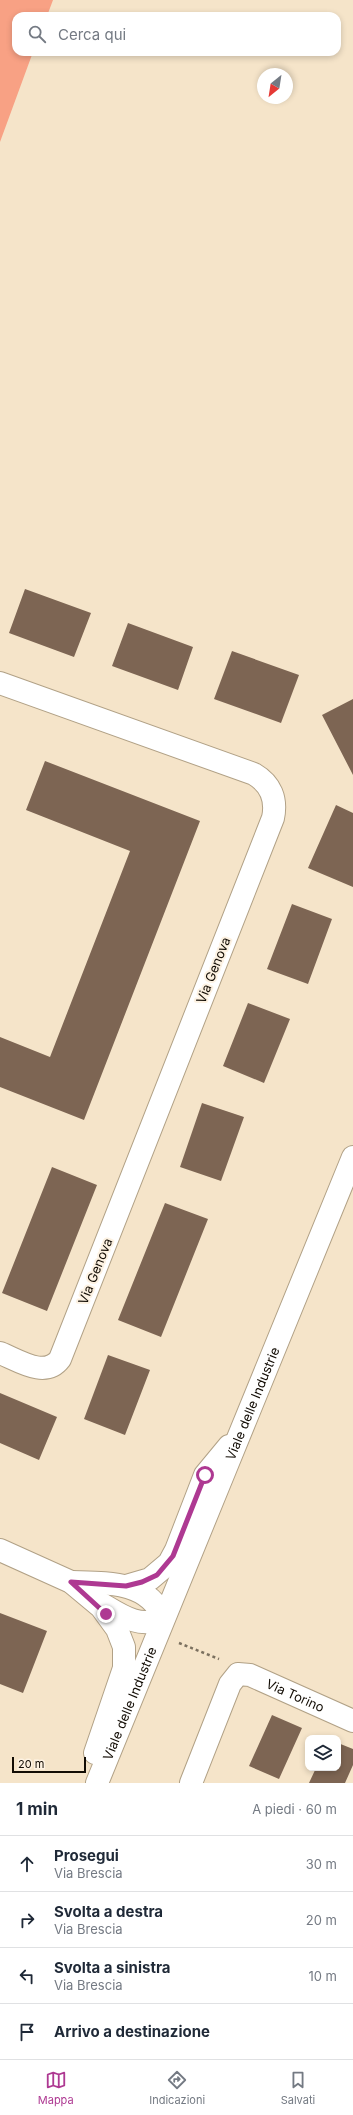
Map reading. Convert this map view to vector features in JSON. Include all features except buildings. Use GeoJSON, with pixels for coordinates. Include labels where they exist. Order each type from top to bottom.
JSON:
{"type":"FeatureCollection","features":[{"type":"Feature","properties":{"kind":"street","name":"Via Genova"},"geometry":{"type":"LineString","coordinates":[[0,683],[254,774],[269,787],[275,805],[273,818],[60,1359],[53,1367],[43,1368],[28,1365],[0,1353]]}},
{"type":"Feature","properties":{"kind":"street","name":"Viale delle Industrie"},"geometry":{"type":"LineString","coordinates":[[97,1783],[163,1618],[242,1430],[353,1156]]}},
{"type":"Feature","properties":{"kind":"street"},"geometry":{"type":"LineString","coordinates":[[78,1587],[126,1586],[150,1579],[169,1564],[176,1550],[205,1475],[242,1430]]}},
{"type":"Feature","properties":{"kind":"street"},"geometry":{"type":"LineString","coordinates":[[0,1550],[78,1587],[134,1622],[150,1623],[163,1618],[161,1611],[150,1599],[142,1593],[126,1586]]}},
{"type":"Feature","properties":{"kind":"street"},"geometry":{"type":"LineString","coordinates":[[78,1587],[101,1607],[112,1621],[122,1639],[125,1652],[122,1675],[95,1751],[92,1783]]}},
{"type":"Feature","properties":{"kind":"street"},"geometry":{"type":"LineString","coordinates":[[191,1783],[230,1684],[233,1678],[238,1674]]}},
{"type":"Feature","properties":{"kind":"street","name":"Via Torino"},"geometry":{"type":"LineString","coordinates":[[238,1674],[250,1675],[353,1721]]}},
{"type":"Feature","properties":{"kind":"path"},"geometry":{"type":"LineString","coordinates":[[172,1640],[226,1662],[238,1674]]}},
{"type":"Feature","properties":{"kind":"shaded area"},"geometry":{"type":"Polygon","coordinates":[[[0,0],[53,0],[48,12],[12,12],[12,56],[32,56],[0,142],[0,0]]]}},
{"type":"Feature","properties":{"kind":"route"},"geometry":{"type":"LineString","coordinates":[[106,1614],[101,1607],[71,1582],[109,1583],[126,1586],[142,1582],[157,1575],[169,1564],[176,1550],[205,1475]]}}]}
